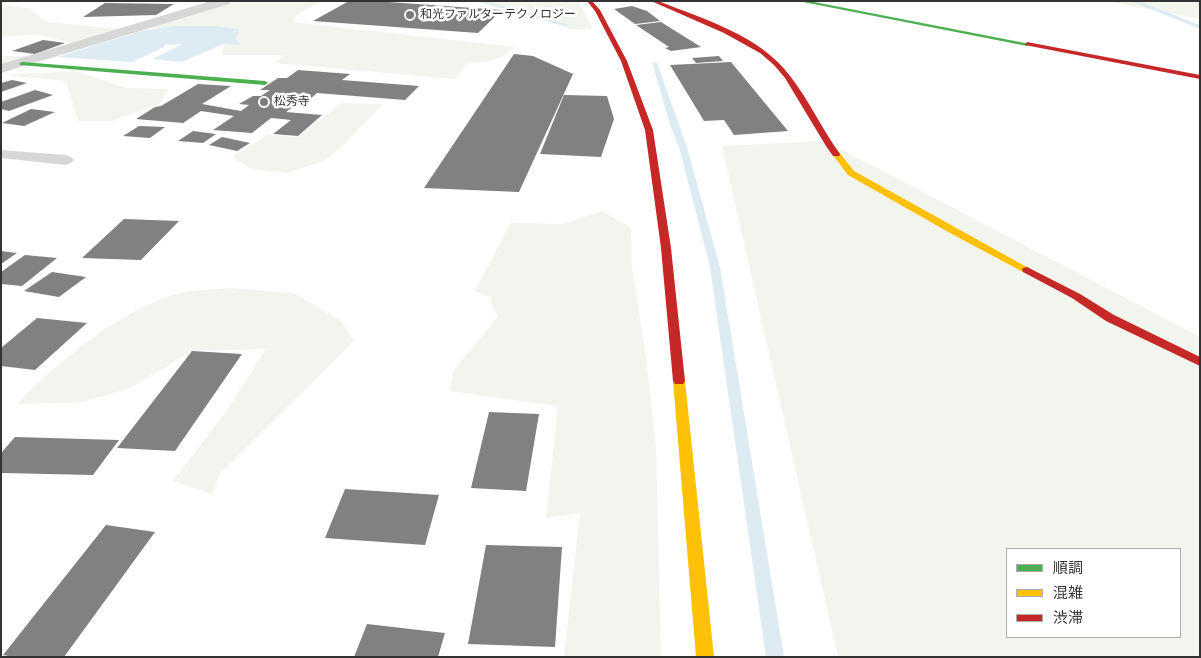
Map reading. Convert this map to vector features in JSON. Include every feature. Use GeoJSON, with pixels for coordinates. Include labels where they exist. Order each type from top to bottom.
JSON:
{"type":"FeatureCollection","features":[{"type":"Feature","properties":{"kind":"street"},"geometry":{"type":"LineString","coordinates":[[1,69],[224,1]]}},
{"type":"Feature","properties":{"kind":"street"},"geometry":{"type":"LineString","coordinates":[[589,1],[597,10],[624,61],[649,130],[666,248],[705,657]]}},
{"type":"Feature","properties":{"kind":"street"},"geometry":{"type":"LineString","coordinates":[[652,1],[726,31],[770,58],[788,76],[820,134],[851,174],[1076,296],[1110,318],[1200,362]]}},
{"type":"Feature","properties":{"kind":"street"},"geometry":{"type":"LineString","coordinates":[[800,1],[1200,77]]}},
{"type":"Feature","properties":{"kind":"street"},"geometry":{"type":"LineString","coordinates":[[22,64],[265,83]]}},
{"type":"Feature","properties":{"kind":"lane"},"geometry":{"type":"LineString","coordinates":[[1,154],[66,160]]}},
{"type":"Feature","properties":{"kind":"shaded area"},"geometry":{"type":"Polygon","coordinates":[[[231,1],[321,1],[298,14],[292,22],[514,47],[510,52],[499,58],[468,63],[455,79],[274,63],[284,55],[222,55],[226,35],[175,28],[151,28],[172,18],[231,1]]]}},
{"type":"Feature","properties":{"kind":"shaded area"},"geometry":{"type":"Polygon","coordinates":[[[485,1],[578,1],[593,29],[574,30],[485,1]]]}},
{"type":"Feature","properties":{"kind":"shaded area"},"geometry":{"type":"Polygon","coordinates":[[[1105,1],[1200,1],[1200,19],[1105,1]]]}},
{"type":"Feature","properties":{"kind":"shaded area"},"geometry":{"type":"Polygon","coordinates":[[[1,5],[29,8],[47,22],[121,29],[114,35],[1,65],[1,59],[6,56],[31,57],[71,43],[36,34],[1,37],[1,5]]]}},
{"type":"Feature","properties":{"kind":"shaded area"},"geometry":{"type":"Polygon","coordinates":[[[173,26],[215,26],[238,29],[239,32],[235,39],[241,45],[224,44],[181,62],[152,59],[183,44],[165,45],[132,62],[57,57],[141,31],[173,26]]]}},
{"type":"Feature","properties":{"kind":"shaded area"},"geometry":{"type":"Polygon","coordinates":[[[75,71],[127,88],[169,89],[159,104],[112,121],[78,121],[66,81],[4,75],[75,71]]]}},
{"type":"Feature","properties":{"kind":"shaded area"},"geometry":{"type":"Polygon","coordinates":[[[341,103],[383,104],[326,160],[288,173],[251,169],[232,157],[267,135],[299,137],[341,103]]]}},
{"type":"Feature","properties":{"kind":"shaded area"},"geometry":{"type":"Polygon","coordinates":[[[825,141],[1200,337],[1200,657],[838,657],[722,146],[825,141]]]}},
{"type":"Feature","properties":{"kind":"shaded area"},"geometry":{"type":"Polygon","coordinates":[[[602,211],[631,228],[632,268],[646,358],[656,446],[661,657],[564,657],[580,513],[546,518],[558,406],[449,391],[454,370],[497,317],[490,297],[475,291],[511,223],[562,224],[602,211]]]}},
{"type":"Feature","properties":{"kind":"shaded area"},"geometry":{"type":"Polygon","coordinates":[[[229,288],[294,293],[341,321],[354,341],[219,475],[212,494],[173,481],[228,409],[266,349],[192,351],[128,389],[81,402],[17,404],[69,356],[127,316],[175,294],[229,288]]]}},
{"type":"Feature","properties":{"kind":"building","name":"和光ファルターテクノロジー"},"geometry":{"type":"Polygon","coordinates":[[[349,1],[502,10],[478,33],[313,21],[349,1]]]}},
{"type":"Feature","properties":{"kind":"building"},"geometry":{"type":"Polygon","coordinates":[[[105,3],[174,4],[156,15],[83,17],[105,3]]]}},
{"type":"Feature","properties":{"kind":"building"},"geometry":{"type":"Polygon","coordinates":[[[632,6],[647,11],[660,21],[635,24],[614,9],[632,6]]]}},
{"type":"Feature","properties":{"kind":"building"},"geometry":{"type":"Polygon","coordinates":[[[661,22],[701,47],[671,51],[665,48],[669,47],[636,25],[661,22]]]}},
{"type":"Feature","properties":{"kind":"building"},"geometry":{"type":"Polygon","coordinates":[[[43,40],[65,43],[35,54],[12,51],[43,40]]]}},
{"type":"Feature","properties":{"kind":"building"},"geometry":{"type":"Polygon","coordinates":[[[514,54],[533,56],[573,74],[519,192],[424,188],[514,54]]]}},
{"type":"Feature","properties":{"kind":"building"},"geometry":{"type":"Polygon","coordinates":[[[719,56],[723,61],[696,63],[692,58],[719,56]]]}},
{"type":"Feature","properties":{"kind":"building"},"geometry":{"type":"Polygon","coordinates":[[[731,62],[788,131],[734,135],[724,120],[704,121],[670,65],[731,62]]]}},
{"type":"Feature","properties":{"kind":"building","name":"松秀寺"},"geometry":{"type":"Polygon","coordinates":[[[298,70],[350,74],[342,80],[419,86],[405,100],[317,93],[309,100],[276,98],[271,101],[298,103],[286,112],[322,115],[298,136],[273,134],[291,120],[271,118],[252,133],[213,130],[234,116],[201,111],[183,123],[136,119],[198,84],[231,86],[202,104],[241,111],[249,105],[239,104],[253,96],[261,96],[270,90],[260,90],[278,78],[287,78],[298,70]]]}},
{"type":"Feature","properties":{"kind":"building"},"geometry":{"type":"Polygon","coordinates":[[[12,80],[27,83],[1,92],[1,83],[12,80]]]}},
{"type":"Feature","properties":{"kind":"building"},"geometry":{"type":"Polygon","coordinates":[[[35,90],[53,95],[9,111],[1,109],[1,102],[35,90]]]}},
{"type":"Feature","properties":{"kind":"building"},"geometry":{"type":"Polygon","coordinates":[[[564,95],[607,96],[614,119],[601,157],[540,154],[564,95]]]}},
{"type":"Feature","properties":{"kind":"building"},"geometry":{"type":"Polygon","coordinates":[[[31,109],[55,112],[24,126],[2,123],[31,109]]]}},
{"type":"Feature","properties":{"kind":"building"},"geometry":{"type":"Polygon","coordinates":[[[139,126],[165,127],[150,138],[123,136],[139,126]]]}},
{"type":"Feature","properties":{"kind":"building"},"geometry":{"type":"Polygon","coordinates":[[[193,131],[216,134],[203,143],[178,141],[193,131]]]}},
{"type":"Feature","properties":{"kind":"building"},"geometry":{"type":"Polygon","coordinates":[[[222,137],[250,143],[237,151],[209,145],[222,137]]]}},
{"type":"Feature","properties":{"kind":"building"},"geometry":{"type":"Polygon","coordinates":[[[124,219],[179,221],[141,260],[82,258],[124,219]]]}},
{"type":"Feature","properties":{"kind":"building"},"geometry":{"type":"Polygon","coordinates":[[[1,251],[17,253],[1,264],[1,251]]]}},
{"type":"Feature","properties":{"kind":"building"},"geometry":{"type":"Polygon","coordinates":[[[25,255],[57,258],[22,286],[1,284],[1,272],[25,255]]]}},
{"type":"Feature","properties":{"kind":"building"},"geometry":{"type":"Polygon","coordinates":[[[52,272],[86,277],[59,297],[24,291],[52,272]]]}},
{"type":"Feature","properties":{"kind":"building"},"geometry":{"type":"Polygon","coordinates":[[[37,318],[87,323],[35,370],[1,366],[1,348],[37,318]]]}},
{"type":"Feature","properties":{"kind":"building"},"geometry":{"type":"Polygon","coordinates":[[[192,351],[242,354],[175,451],[117,448],[192,351]]]}},
{"type":"Feature","properties":{"kind":"building"},"geometry":{"type":"Polygon","coordinates":[[[489,412],[539,414],[526,491],[471,488],[489,412]]]}},
{"type":"Feature","properties":{"kind":"building"},"geometry":{"type":"Polygon","coordinates":[[[15,437],[119,440],[93,475],[1,473],[1,453],[15,437]]]}},
{"type":"Feature","properties":{"kind":"building"},"geometry":{"type":"Polygon","coordinates":[[[345,489],[439,495],[425,545],[325,538],[345,489]]]}},
{"type":"Feature","properties":{"kind":"building"},"geometry":{"type":"Polygon","coordinates":[[[106,525],[155,532],[64,657],[14,657],[3,655],[106,525]]]}},
{"type":"Feature","properties":{"kind":"building"},"geometry":{"type":"Polygon","coordinates":[[[486,545],[562,547],[555,647],[468,644],[486,545]]]}},
{"type":"Feature","properties":{"kind":"building"},"geometry":{"type":"Polygon","coordinates":[[[367,624],[445,633],[438,657],[354,657],[367,624]]]}},
{"type":"Feature","properties":{"kind":"waterway"},"geometry":{"type":"LineString","coordinates":[[478,1],[566,25]]}},
{"type":"Feature","properties":{"kind":"waterway"},"geometry":{"type":"LineString","coordinates":[[1133,1],[1200,27]]}},
{"type":"Feature","properties":{"kind":"waterway"},"geometry":{"type":"LineString","coordinates":[[654,63],[683,147],[715,267],[775,657]]}},
{"type":"Feature","properties":{"kind":"traffic: fast"},"geometry":{"type":"LineString","coordinates":[[800,1],[1027,44]]}},
{"type":"Feature","properties":{"kind":"traffic: fast"},"geometry":{"type":"LineString","coordinates":[[22,64],[265,83]]}},
{"type":"Feature","properties":{"kind":"traffic: slow"},"geometry":{"type":"LineString","coordinates":[[836,154],[851,173],[953,231],[1027,270]]}},
{"type":"Feature","properties":{"kind":"traffic: slow"},"geometry":{"type":"LineString","coordinates":[[679,381],[705,657]]}},
{"type":"Feature","properties":{"kind":"traffic: jam"},"geometry":{"type":"LineString","coordinates":[[589,1],[597,10],[624,61],[649,130],[666,248],[679,381]]}},
{"type":"Feature","properties":{"kind":"traffic: jam"},"geometry":{"type":"LineString","coordinates":[[653,1],[707,23],[745,41],[762,52],[788,77],[822,135],[836,154]]}},
{"type":"Feature","properties":{"kind":"traffic: jam"},"geometry":{"type":"LineString","coordinates":[[1027,44],[1200,77]]}},
{"type":"Feature","properties":{"kind":"traffic: jam"},"geometry":{"type":"LineString","coordinates":[[1027,270],[1076,296],[1110,318],[1200,362]]}},
{"type":"Feature","properties":{"kind":"place","name":"和光ファルターテクノロジー"},"geometry":{"type":"Point","coordinates":[410,15]}},
{"type":"Feature","properties":{"kind":"place","name":"松秀寺"},"geometry":{"type":"Point","coordinates":[264,102]}}]}
